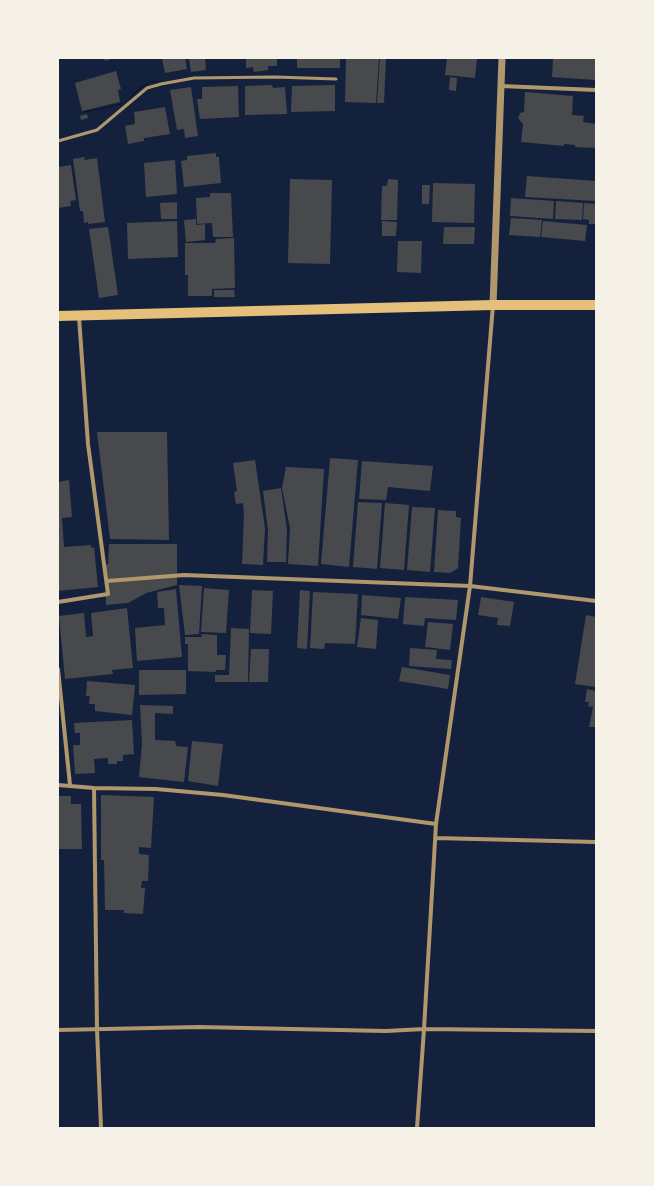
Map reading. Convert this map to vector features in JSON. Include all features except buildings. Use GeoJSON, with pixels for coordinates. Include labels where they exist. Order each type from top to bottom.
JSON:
{"type":"FeatureCollection","features":[{"type":"Feature","properties":{"kind":"main road"},"geometry":{"type":"LineString","coordinates":[[58,316],[493,305],[596,306]]}},
{"type":"Feature","properties":{"kind":"street"},"geometry":{"type":"LineString","coordinates":[[417,1128],[436,824],[470,586],[493,305],[502,58]]}},
{"type":"Feature","properties":{"kind":"street"},"geometry":{"type":"LineString","coordinates":[[501,86],[596,90]]}},
{"type":"Feature","properties":{"kind":"street"},"geometry":{"type":"LineString","coordinates":[[58,602],[108,594],[88,444],[79,316]]}},
{"type":"Feature","properties":{"kind":"street"},"geometry":{"type":"LineString","coordinates":[[107,581],[184,575],[470,586],[596,601]]}},
{"type":"Feature","properties":{"kind":"street"},"geometry":{"type":"LineString","coordinates":[[58,669],[70,785]]}},
{"type":"Feature","properties":{"kind":"street"},"geometry":{"type":"LineString","coordinates":[[58,785],[94,788],[156,789],[223,795],[436,824]]}},
{"type":"Feature","properties":{"kind":"street"},"geometry":{"type":"LineString","coordinates":[[94,788],[97,1029],[101,1128]]}},
{"type":"Feature","properties":{"kind":"street"},"geometry":{"type":"LineString","coordinates":[[435,838],[596,842]]}},
{"type":"Feature","properties":{"kind":"street"},"geometry":{"type":"LineString","coordinates":[[58,1030],[199,1027],[386,1031],[424,1029],[596,1031]]}},
{"type":"Feature","properties":{"kind":"lane"},"geometry":{"type":"LineString","coordinates":[[58,142],[97,130],[147,88],[161,84],[194,78],[275,77],[336,79]]}},
{"type":"Feature","properties":{"kind":"water"},"geometry":{"type":"Polygon","coordinates":[[[151,81],[158,82],[151,82],[143,87],[123,104],[82,113],[124,103],[139,88],[151,81]]]}}]}
